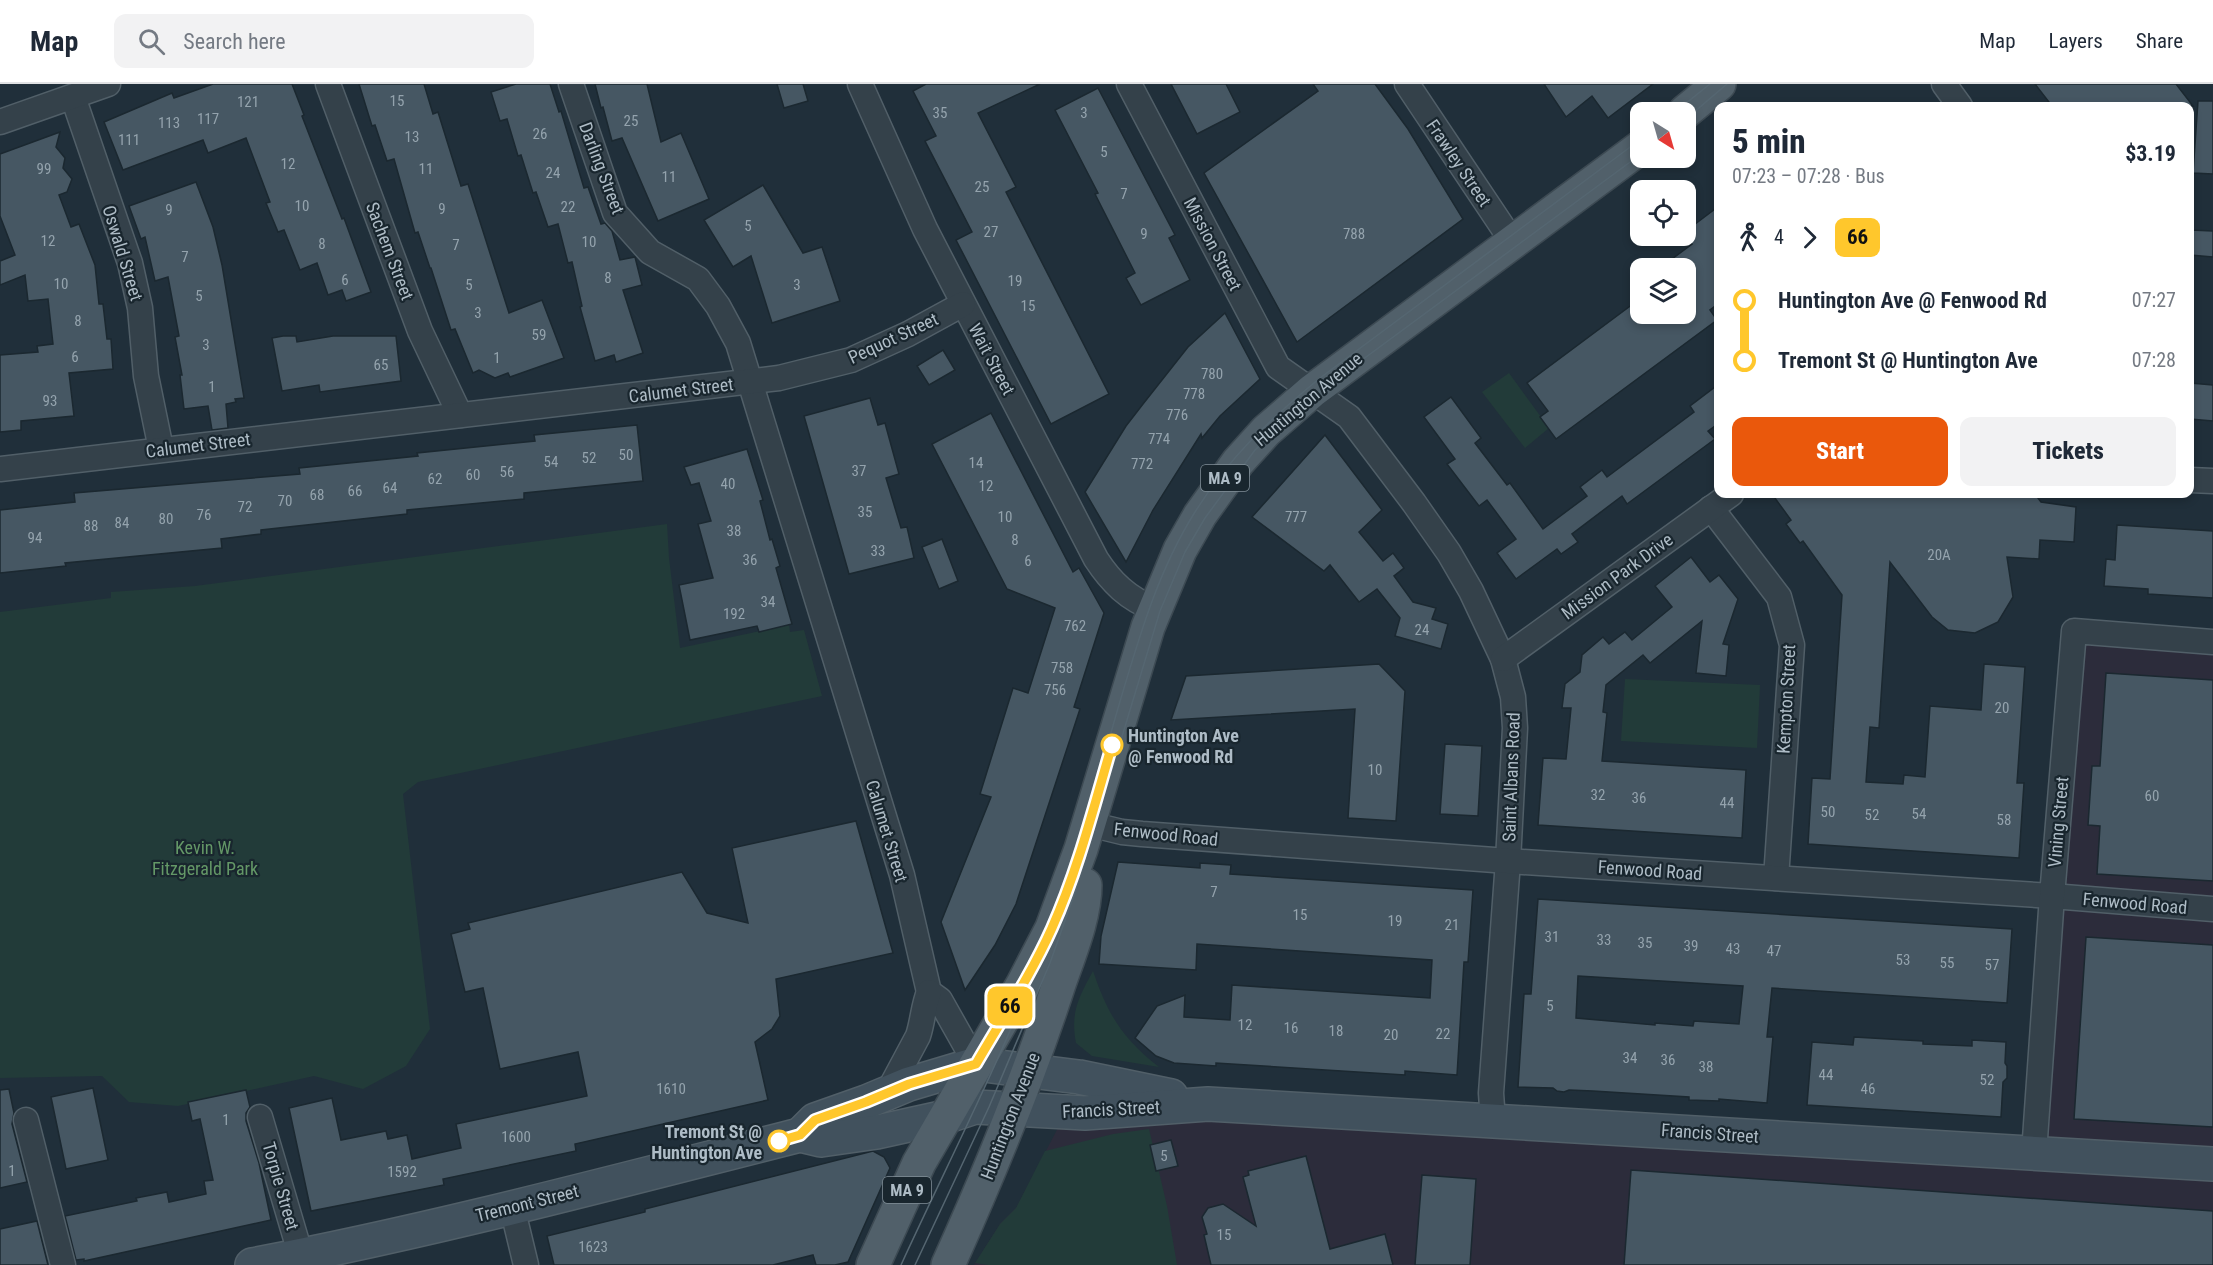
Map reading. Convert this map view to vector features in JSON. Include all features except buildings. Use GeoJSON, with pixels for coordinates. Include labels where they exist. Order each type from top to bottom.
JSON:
{"type":"FeatureCollection","features":[{"type":"Feature","properties":{"kind":"main road"},"geometry":{"type":"LineString","coordinates":[[1696,103],[1719,84]]}},
{"type":"Feature","properties":{"kind":"main road","name":"Huntington Avenue"},"geometry":{"type":"LineString","coordinates":[[873,1265],[919,1163],[1023,984],[1052,928],[1089,824],[1155,609],[1189,533],[1219,487],[1251,447],[1281,417],[1312,391],[1630,155]]}},
{"type":"Feature","properties":{"kind":"main road","name":"Huntington Avenue"},"geometry":{"type":"LineString","coordinates":[[948,1265],[995,1161],[1071,949],[1085,895],[1085,857],[1089,824]]}},
{"type":"Feature","properties":{"kind":"main road","name":"Francis Street"},"geometry":{"type":"LineString","coordinates":[[976,1064],[1091,1079],[1208,1104]]}},
{"type":"Feature","properties":{"kind":"main road","name":"Tremont Street"},"geometry":{"type":"LineString","coordinates":[[800,1135],[815,1120],[909,1084],[976,1064]]}},
{"type":"Feature","properties":{"kind":"main road","name":"Francis Street"},"geometry":{"type":"LineString","coordinates":[[945,1117],[975,1107],[1085,1113],[1208,1104],[2213,1164]]}},
{"type":"Feature","properties":{"kind":"main road","name":"Tremont Street"},"geometry":{"type":"LineString","coordinates":[[252,1265],[302,1260],[800,1135],[821,1140],[877,1132],[945,1117]]}},
{"type":"Feature","properties":{"kind":"street"},"geometry":{"type":"LineString","coordinates":[[0,122],[108,84]]}},
{"type":"Feature","properties":{"kind":"street","name":"Sachem Street"},"geometry":{"type":"LineString","coordinates":[[328,84],[420,331],[460,415]]}},
{"type":"Feature","properties":{"kind":"street","name":"Darling Street"},"geometry":{"type":"LineString","coordinates":[[571,84],[615,213],[650,252],[698,279],[718,306],[738,343],[750,382]]}},
{"type":"Feature","properties":{"kind":"street","name":"Wait Street"},"geometry":{"type":"LineString","coordinates":[[860,84],[915,207],[963,304],[1096,559],[1118,588],[1138,602],[1155,609]]}},
{"type":"Feature","properties":{"kind":"street","name":"Mission Street"},"geometry":{"type":"LineString","coordinates":[[1129,84],[1278,367],[1312,391]]}},
{"type":"Feature","properties":{"kind":"street","name":"Frawley Street"},"geometry":{"type":"LineString","coordinates":[[1407,84],[1512,241]]}},
{"type":"Feature","properties":{"kind":"street"},"geometry":{"type":"LineString","coordinates":[[1944,84],[1957,102]]}},
{"type":"Feature","properties":{"kind":"street","name":"Oswald Street"},"geometry":{"type":"LineString","coordinates":[[73,97],[130,263],[140,308],[146,376],[161,450]]}},
{"type":"Feature","properties":{"kind":"street","name":"Pequot Street"},"geometry":{"type":"LineString","coordinates":[[750,382],[779,378],[851,360],[908,334],[963,304]]}},
{"type":"Feature","properties":{"kind":"street","name":"Calumet Street"},"geometry":{"type":"LineString","coordinates":[[0,469],[750,382],[902,875],[929,992],[940,1000],[976,1064]]}},
{"type":"Feature","properties":{"kind":"street","name":"Saint Albans Road"},"geometry":{"type":"LineString","coordinates":[[1312,391],[1349,417],[1425,518],[1471,591],[1503,659],[1513,697],[1515,728],[1491,1094],[1492,1120]]}},
{"type":"Feature","properties":{"kind":"street"},"geometry":{"type":"LineString","coordinates":[[2194,480],[2213,481]]}},
{"type":"Feature","properties":{"kind":"street","name":"Mission Park Drive"},"geometry":{"type":"LineString","coordinates":[[1503,659],[1725,498]]}},
{"type":"Feature","properties":{"kind":"street","name":"Kempton Street"},"geometry":{"type":"LineString","coordinates":[[1711,508],[1779,597],[1792,645],[1776,878]]}},
{"type":"Feature","properties":{"kind":"street","name":"Vining Street"},"geometry":{"type":"LineString","coordinates":[[2034,1153],[2074,631],[2213,642]]}},
{"type":"Feature","properties":{"kind":"street","name":"Fenwood Road"},"geometry":{"type":"LineString","coordinates":[[1089,824],[1142,834],[2213,909]]}},
{"type":"Feature","properties":{"kind":"street"},"geometry":{"type":"LineString","coordinates":[[887,1094],[918,1036],[922,1026],[923,1007],[929,992]]}},
{"type":"Feature","properties":{"kind":"street","name":"Torpie Street"},"geometry":{"type":"LineString","coordinates":[[260,1117],[302,1260]]}},
{"type":"Feature","properties":{"kind":"street"},"geometry":{"type":"LineString","coordinates":[[26,1120],[63,1265]]}},
{"type":"Feature","properties":{"kind":"street"},"geometry":{"type":"LineString","coordinates":[[512,1207],[526,1265]]}},
{"type":"Feature","properties":{"kind":"shaded area"},"geometry":{"type":"Polygon","coordinates":[[[2074,631],[2213,642],[2213,1265],[974,1265],[1000,1224],[1016,1208],[1081,1084],[2034,1153],[2074,631]]]}},
{"type":"Feature","properties":{"kind":"green space"},"geometry":{"type":"Polygon","coordinates":[[[1509,373],[1549,428],[1525,448],[1482,392],[1509,373]]]}},
{"type":"Feature","properties":{"kind":"green space","name":"Kevin W. Fitzgerald Park"},"geometry":{"type":"Polygon","coordinates":[[[667,524],[680,648],[789,625],[790,632],[804,630],[822,696],[418,782],[403,794],[430,1029],[406,1066],[363,1089],[314,1076],[178,1106],[129,1102],[102,1076],[0,1078],[0,612],[111,598],[111,592],[195,586],[667,524]]]}},
{"type":"Feature","properties":{"kind":"green space"},"geometry":{"type":"Polygon","coordinates":[[[1625,679],[1760,685],[1757,748],[1621,741],[1625,679]]]}},
{"type":"Feature","properties":{"kind":"green space"},"geometry":{"type":"Polygon","coordinates":[[[1093,971],[1104,1000],[1118,1025],[1135,1046],[1159,1067],[1092,1056],[1076,1043],[1075,1013],[1093,971]]]}},
{"type":"Feature","properties":{"kind":"green space"},"geometry":{"type":"Polygon","coordinates":[[[1149,1129],[1167,1206],[1177,1265],[988,1265],[975,1263],[1000,1224],[1016,1208],[1045,1151],[1113,1134],[1149,1129]]]}},
{"type":"Feature","properties":{"kind":"tram line"},"geometry":{"type":"LineString","coordinates":[[1688,102],[1710,84]]}},
{"type":"Feature","properties":{"kind":"tram line"},"geometry":{"type":"LineString","coordinates":[[1696,110],[1727,84]]}},
{"type":"Feature","properties":{"kind":"tram line"},"geometry":{"type":"LineString","coordinates":[[901,1265],[997,1061],[1032,978],[1068,877],[1143,626],[1171,556],[1208,492],[1236,456],[1267,424],[1320,378],[1630,147]]}},
{"type":"Feature","properties":{"kind":"tram line"},"geometry":{"type":"LineString","coordinates":[[915,1265],[989,1107],[1050,963],[1074,895],[1160,611],[1185,552],[1205,518],[1255,450],[1316,394],[1630,162]]}},
{"type":"Feature","properties":{"kind":"bus line","name":"66"},"geometry":{"type":"LineString","coordinates":[[779,1141],[800,1135],[815,1120],[909,1084],[976,1064],[1023,984],[1052,928],[1081,849],[1112,745]]}},
{"type":"Feature","properties":{"kind":"place","name":"Huntington Ave @ Fenwood Rd"},"geometry":{"type":"Point","coordinates":[1112,745]}},
{"type":"Feature","properties":{"kind":"place","name":"Tremont St @ Huntington Ave"},"geometry":{"type":"Point","coordinates":[779,1141]}}]}
